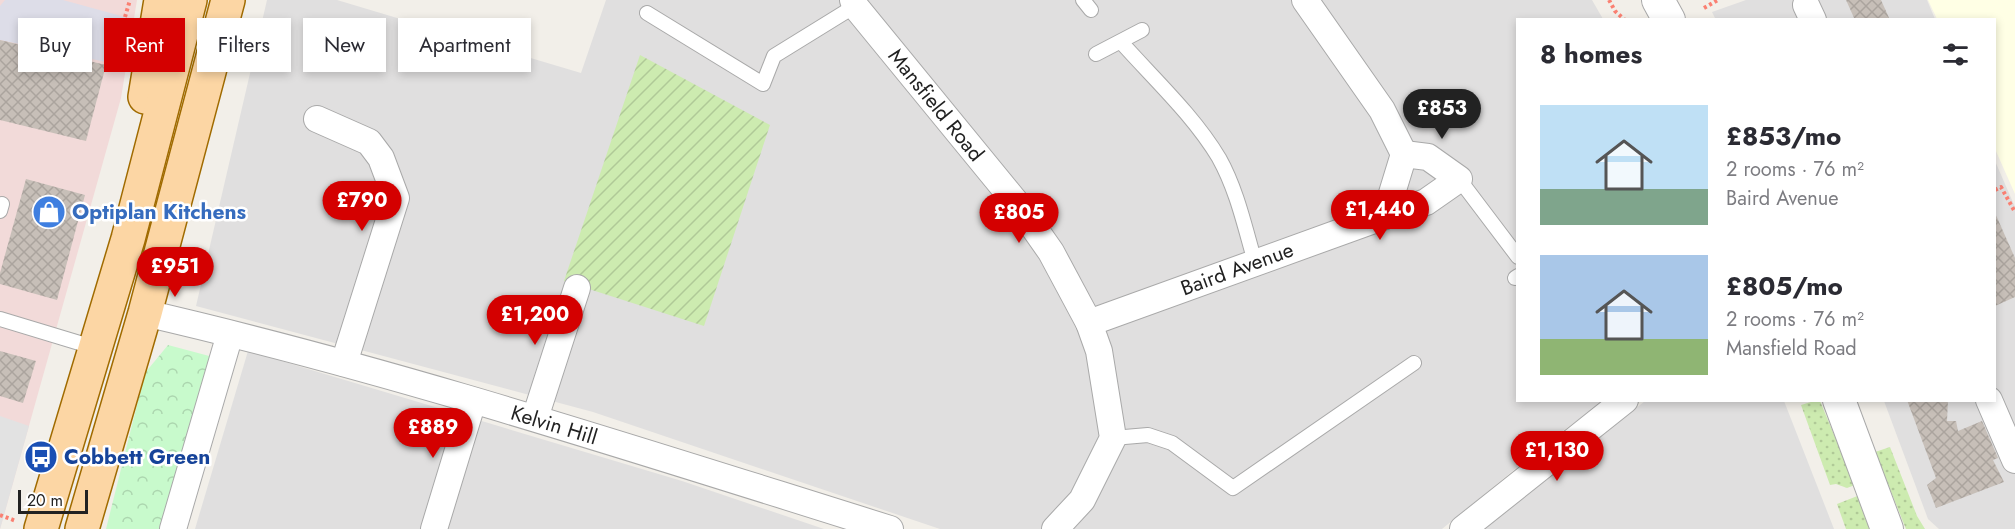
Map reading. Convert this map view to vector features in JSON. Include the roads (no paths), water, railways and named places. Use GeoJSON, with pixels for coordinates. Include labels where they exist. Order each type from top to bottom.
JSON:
{"type":"FeatureCollection","features":[{"type":"Feature","properties":{"kind":"main road"},"geometry":{"type":"LineString","coordinates":[[128,238],[130,179],[161,0]]}},
{"type":"Feature","properties":{"kind":"main road"},"geometry":{"type":"LineString","coordinates":[[30,526],[96,348],[128,238],[190,0]]}},
{"type":"Feature","properties":{"kind":"main road"},"geometry":{"type":"LineString","coordinates":[[82,529],[145,313],[228,0]]}},
{"type":"Feature","properties":{"kind":"street"},"geometry":{"type":"LineString","coordinates":[[1305,0],[1382,110],[1404,154],[1385,216]]}},
{"type":"Feature","properties":{"kind":"street"},"geometry":{"type":"LineString","coordinates":[[1658,0],[1668,18]]}},
{"type":"Feature","properties":{"kind":"street","name":"Mansfield Road"},"geometry":{"type":"LineString","coordinates":[[854,3],[1018,206],[1051,252],[1089,323],[1099,351],[1113,438]]}},
{"type":"Feature","properties":{"kind":"street"},"geometry":{"type":"LineString","coordinates":[[317,119],[369,142],[381,158],[396,198],[344,363]]}},
{"type":"Feature","properties":{"kind":"street"},"geometry":{"type":"LineString","coordinates":[[1404,154],[1428,157],[1459,179]]}},
{"type":"Feature","properties":{"kind":"street","name":"Baird Avenue"},"geometry":{"type":"LineString","coordinates":[[1089,323],[1426,202],[1459,179]]}},
{"type":"Feature","properties":{"kind":"street"},"geometry":{"type":"LineString","coordinates":[[535,418],[577,288]]}},
{"type":"Feature","properties":{"kind":"street","name":"Kelvin Hill"},"geometry":{"type":"LineString","coordinates":[[145,313],[344,363],[535,418],[890,529]]}},
{"type":"Feature","properties":{"kind":"street"},"geometry":{"type":"LineString","coordinates":[[173,529],[230,334]]}},
{"type":"Feature","properties":{"kind":"street"},"geometry":{"type":"LineString","coordinates":[[434,529],[473,401]]}},
{"type":"Feature","properties":{"kind":"street"},"geometry":{"type":"LineString","coordinates":[[1462,529],[1622,402]]}},
{"type":"Feature","properties":{"kind":"street"},"geometry":{"type":"LineString","coordinates":[[1840,402],[1887,529]]}},
{"type":"Feature","properties":{"kind":"street"},"geometry":{"type":"LineString","coordinates":[[1990,402],[2015,460]]}},
{"type":"Feature","properties":{"kind":"street"},"geometry":{"type":"LineString","coordinates":[[1055,529],[1082,500],[1113,438]]}},
{"type":"Feature","properties":{"kind":"lane"},"geometry":{"type":"LineString","coordinates":[[648,13],[763,84],[774,56],[854,3]]}},
{"type":"Feature","properties":{"kind":"lane"},"geometry":{"type":"LineString","coordinates":[[1096,54],[1142,30]]}},
{"type":"Feature","properties":{"kind":"lane"},"geometry":{"type":"LineString","coordinates":[[1121,42],[1168,94],[1219,159],[1239,206],[1255,262]]}},
{"type":"Feature","properties":{"kind":"lane"},"geometry":{"type":"LineString","coordinates":[[1459,179],[1516,254]]}},
{"type":"Feature","properties":{"kind":"lane"},"geometry":{"type":"LineString","coordinates":[[0,319],[96,348]]}},
{"type":"Feature","properties":{"kind":"lane"},"geometry":{"type":"LineString","coordinates":[[1113,438],[1148,435],[1172,443],[1233,488],[1413,363]]}},
{"type":"Feature","properties":{"kind":"place","name":"Optiplan Kitchens"},"geometry":{"type":"Point","coordinates":[49,212]}},
{"type":"Feature","properties":{"kind":"place","name":"Cobbett Green"},"geometry":{"type":"Point","coordinates":[41,457]}}]}
